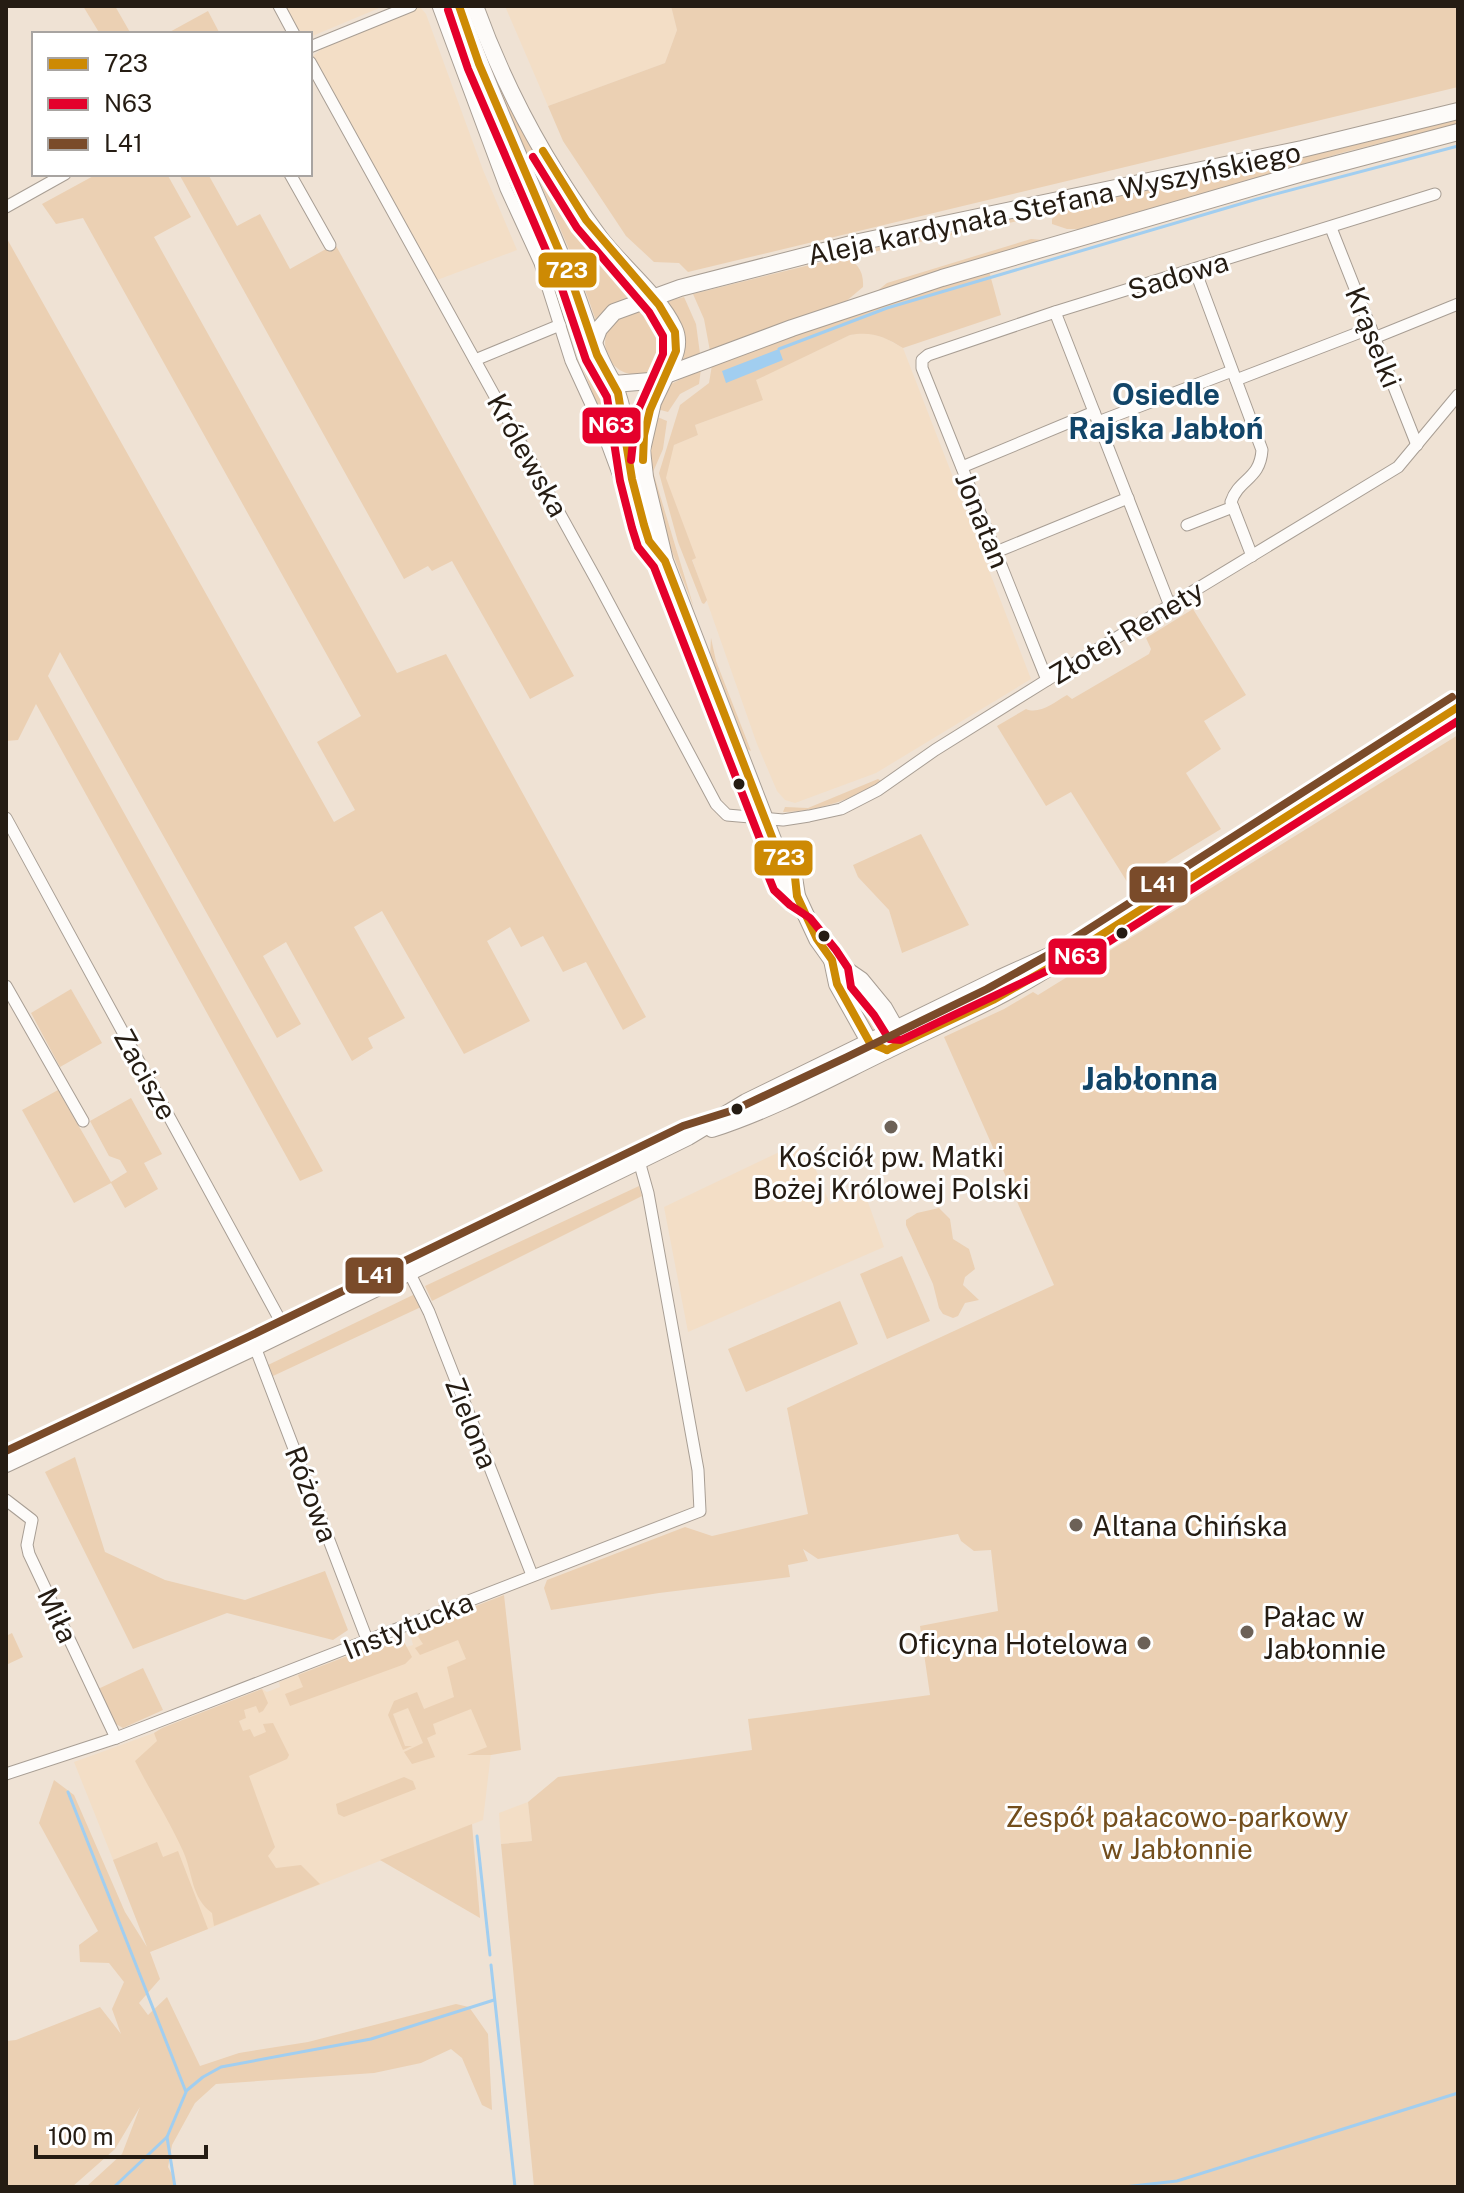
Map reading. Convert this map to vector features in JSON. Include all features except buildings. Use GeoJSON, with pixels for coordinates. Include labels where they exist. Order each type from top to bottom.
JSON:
{"type":"FeatureCollection","features":[{"type":"Feature","properties":{"kind":"main road"},"geometry":{"type":"LineString","coordinates":[[459,6],[479,64],[571,279],[599,360],[614,384],[623,413],[632,479],[644,525],[649,541],[665,561]]}},
{"type":"Feature","properties":{"kind":"main road"},"geometry":{"type":"LineString","coordinates":[[475,6],[520,110],[563,187],[603,242],[667,316],[677,339],[676,354],[653,402],[642,450],[665,561],[777,850],[778,870],[784,883],[797,896],[817,939],[832,960],[861,980],[884,1008],[896,1029]]}},
{"type":"Feature","properties":{"kind":"main road","name":"Aleja kardynała Stefana Wyszyńskiego"},"geometry":{"type":"LineString","coordinates":[[651,297],[859,242],[1313,147],[1458,111]]}},
{"type":"Feature","properties":{"kind":"main road","name":"Aleja kardynała Stefana Wyszyńskiego"},"geometry":{"type":"LineString","coordinates":[[666,375],[792,328],[942,278],[1299,174],[1458,132]]}},
{"type":"Feature","properties":{"kind":"main road"},"geometry":{"type":"LineString","coordinates":[[593,345],[599,329],[614,312],[651,297]]}},
{"type":"Feature","properties":{"kind":"main road"},"geometry":{"type":"LineString","coordinates":[[614,384],[639,384],[666,375]]}},
{"type":"Feature","properties":{"kind":"main road"},"geometry":{"type":"LineString","coordinates":[[688,1137],[738,1121],[993,1000],[1054,965],[1458,707]]}},
{"type":"Feature","properties":{"kind":"main road"},"geometry":{"type":"LineString","coordinates":[[6,1464],[639,1161],[688,1137],[731,1109],[1102,932]]}},
{"type":"Feature","properties":{"kind":"main road"},"geometry":{"type":"LineString","coordinates":[[832,960],[837,984],[870,1043],[887,1050]]}},
{"type":"Feature","properties":{"kind":"main road"},"geometry":{"type":"LineString","coordinates":[[887,1050],[896,1029]]}},
{"type":"Feature","properties":{"kind":"street"},"geometry":{"type":"LineString","coordinates":[[279,6],[293,32]]}},
{"type":"Feature","properties":{"kind":"street"},"geometry":{"type":"LineString","coordinates":[[312,46],[411,6]]}},
{"type":"Feature","properties":{"kind":"street"},"geometry":{"type":"LineString","coordinates":[[438,6],[506,189],[540,263],[571,361],[599,422],[627,498],[644,525]]}},
{"type":"Feature","properties":{"kind":"street","name":"Królewska"},"geometry":{"type":"LineString","coordinates":[[312,66],[716,804],[727,815],[764,819]]}},
{"type":"Feature","properties":{"kind":"street"},"geometry":{"type":"LineString","coordinates":[[6,207],[61,176]]}},
{"type":"Feature","properties":{"kind":"street"},"geometry":{"type":"LineString","coordinates":[[291,176],[330,245]]}},
{"type":"Feature","properties":{"kind":"street","name":"Sadowa"},"geometry":{"type":"LineString","coordinates":[[922,360],[928,355],[1055,312],[1435,194]]}},
{"type":"Feature","properties":{"kind":"street","name":"Krąselki"},"geometry":{"type":"LineString","coordinates":[[1331,228],[1417,445]]}},
{"type":"Feature","properties":{"kind":"street"},"geometry":{"type":"LineString","coordinates":[[1195,270],[1262,450],[1261,464],[1255,475],[1234,493],[1231,502],[1252,556]]}},
{"type":"Feature","properties":{"kind":"street"},"geometry":{"type":"LineString","coordinates":[[962,467],[1096,417],[1458,304]]}},
{"type":"Feature","properties":{"kind":"street"},"geometry":{"type":"LineString","coordinates":[[1055,312],[1170,606]]}},
{"type":"Feature","properties":{"kind":"street"},"geometry":{"type":"LineString","coordinates":[[475,360],[560,325]]}},
{"type":"Feature","properties":{"kind":"street","name":"Jonatan"},"geometry":{"type":"LineString","coordinates":[[922,360],[922,368],[1047,680]]}},
{"type":"Feature","properties":{"kind":"street","name":"Złotej Renety"},"geometry":{"type":"LineString","coordinates":[[764,819],[783,820],[841,809],[878,790],[935,750],[1047,680],[1398,467],[1458,395]]}},
{"type":"Feature","properties":{"kind":"street"},"geometry":{"type":"LineString","coordinates":[[996,552],[1128,498]]}},
{"type":"Feature","properties":{"kind":"street"},"geometry":{"type":"LineString","coordinates":[[1187,525],[1233,507]]}},
{"type":"Feature","properties":{"kind":"street","name":"Zacisze"},"geometry":{"type":"LineString","coordinates":[[6,818],[286,1331]]}},
{"type":"Feature","properties":{"kind":"street"},"geometry":{"type":"LineString","coordinates":[[6,986],[83,1121]]}},
{"type":"Feature","properties":{"kind":"street","name":"Instytucka"},"geometry":{"type":"LineString","coordinates":[[6,1774],[116,1738],[700,1511],[698,1470],[648,1193],[639,1161]]}},
{"type":"Feature","properties":{"kind":"street","name":"Zielona"},"geometry":{"type":"LineString","coordinates":[[409,1272],[429,1312],[532,1575]]}},
{"type":"Feature","properties":{"kind":"street","name":"Różowa"},"geometry":{"type":"LineString","coordinates":[[255,1347],[368,1642]]}},
{"type":"Feature","properties":{"kind":"street","name":"Miła"},"geometry":{"type":"LineString","coordinates":[[6,1500],[32,1520],[27,1545],[29,1554],[116,1738]]}},
{"type":"Feature","properties":{"kind":"shaded area"},"geometry":{"type":"Polygon","coordinates":[[[285,6],[384,6],[312,36],[312,32],[300,32],[285,6]]]}},
{"type":"Feature","properties":{"kind":"shaded area"},"geometry":{"type":"Polygon","coordinates":[[[505,6],[671,6],[677,30],[665,63],[548,106],[505,6]]]}},
{"type":"Feature","properties":{"kind":"shaded area"},"geometry":{"type":"Polygon","coordinates":[[[420,7],[426,14],[483,170],[517,250],[437,280],[313,56],[324,47],[420,7]]]}},
{"type":"Feature","properties":{"kind":"shaded area"},"geometry":{"type":"Polygon","coordinates":[[[866,332],[903,348],[1031,679],[876,773],[795,803],[785,800],[777,791],[757,744],[664,479],[674,445],[698,435],[695,425],[762,400],[755,380],[850,335],[866,332]]]}},
{"type":"Feature","properties":{"kind":"shaded area"},"geometry":{"type":"Polygon","coordinates":[[[792,1146],[811,1158],[830,1204],[864,1191],[884,1247],[688,1332],[664,1207],[792,1146]]]}},
{"type":"Feature","properties":{"kind":"shaded area"},"geometry":{"type":"Polygon","coordinates":[[[468,1609],[493,1736],[483,1820],[150,1952],[74,1762],[262,1689],[267,1692],[280,1687],[279,1682],[397,1637],[402,1638],[406,1647],[413,1645],[411,1637],[417,1635],[419,1628],[468,1609]]]}},
{"type":"Feature","properties":{"kind":"shaded area"},"geometry":{"type":"Polygon","coordinates":[[[528,1802],[532,1841],[501,1844],[499,1813],[528,1802]]]}},
{"type":"Feature","properties":{"kind":"green space"},"geometry":{"type":"Polygon","coordinates":[[[83,6],[115,6],[130,32],[99,32],[83,6]]]}},
{"type":"Feature","properties":{"kind":"green space"},"geometry":{"type":"Polygon","coordinates":[[[441,6],[450,6],[512,168],[558,275],[589,365],[610,395],[617,412],[602,418],[551,285],[498,162],[441,6]]]}},
{"type":"Feature","properties":{"kind":"green space"},"geometry":{"type":"Polygon","coordinates":[[[467,6],[506,101],[554,186],[638,296],[596,321],[566,241],[497,86],[467,6]]]}},
{"type":"Feature","properties":{"kind":"green space"},"geometry":{"type":"Polygon","coordinates":[[[671,6],[1458,6],[1458,87],[688,272],[679,263],[654,262],[626,236],[563,141],[548,106],[665,63],[677,30],[671,6]]]}},
{"type":"Feature","properties":{"kind":"green space"},"geometry":{"type":"Polygon","coordinates":[[[208,11],[219,32],[170,32],[208,11]]]}},
{"type":"Feature","properties":{"kind":"green space"},"geometry":{"type":"Polygon","coordinates":[[[1458,114],[1458,124],[1345,152],[1079,229],[1052,224],[1052,219],[1069,204],[1458,114]]]}},
{"type":"Feature","properties":{"kind":"green space"},"geometry":{"type":"Polygon","coordinates":[[[93,176],[168,176],[191,217],[154,237],[397,673],[446,654],[646,1017],[623,1030],[586,962],[563,972],[543,936],[521,947],[510,927],[487,941],[530,1021],[464,1054],[382,911],[354,927],[405,1018],[368,1038],[373,1048],[352,1061],[286,942],[263,956],[301,1024],[277,1038],[60,652],[48,676],[323,1171],[300,1181],[36,704],[18,740],[6,741],[6,237],[334,822],[355,810],[317,742],[361,716],[83,218],[56,224],[42,204],[93,176]]]}},
{"type":"Feature","properties":{"kind":"green space"},"geometry":{"type":"Polygon","coordinates":[[[180,176],[209,176],[237,226],[260,214],[290,269],[335,244],[574,676],[530,699],[452,561],[432,571],[428,566],[404,579],[180,176]]]}},
{"type":"Feature","properties":{"kind":"green space"},"geometry":{"type":"Polygon","coordinates":[[[1038,213],[1027,219],[873,252],[866,253],[864,248],[1038,213]]]}},
{"type":"Feature","properties":{"kind":"green space"},"geometry":{"type":"Polygon","coordinates":[[[1031,239],[1043,240],[876,292],[887,283],[1031,239]]]}},
{"type":"Feature","properties":{"kind":"green space"},"geometry":{"type":"Polygon","coordinates":[[[842,257],[852,261],[863,281],[863,287],[844,303],[710,351],[704,319],[693,294],[842,257]]]}},
{"type":"Feature","properties":{"kind":"green space"},"geometry":{"type":"Polygon","coordinates":[[[989,271],[1001,315],[903,348],[878,336],[850,335],[756,380],[763,400],[695,425],[698,435],[674,445],[666,478],[696,558],[692,560],[707,600],[702,603],[678,542],[659,473],[680,405],[709,383],[712,365],[989,271]]]}},
{"type":"Feature","properties":{"kind":"green space"},"geometry":{"type":"Polygon","coordinates":[[[684,297],[696,324],[700,354],[683,361],[682,330],[665,302],[684,297]]]}},
{"type":"Feature","properties":{"kind":"green space"},"geometry":{"type":"Polygon","coordinates":[[[631,311],[643,311],[660,320],[667,331],[667,355],[660,366],[643,375],[631,375],[619,370],[610,361],[605,349],[605,337],[610,325],[619,316],[631,311]]]}},
{"type":"Feature","properties":{"kind":"green space"},"geometry":{"type":"Polygon","coordinates":[[[701,369],[699,384],[680,394],[668,412],[657,409],[669,385],[701,369]]]}},
{"type":"Feature","properties":{"kind":"green space"},"geometry":{"type":"Polygon","coordinates":[[[655,416],[667,421],[663,449],[653,472],[694,608],[664,529],[653,488],[650,447],[655,416]]]}},
{"type":"Feature","properties":{"kind":"green space"},"geometry":{"type":"Polygon","coordinates":[[[619,418],[631,491],[604,424],[619,418]]]}},
{"type":"Feature","properties":{"kind":"green space"},"geometry":{"type":"Polygon","coordinates":[[[1193,609],[1246,695],[1204,721],[1221,749],[1186,773],[1221,829],[1129,885],[1071,792],[1046,806],[997,726],[1026,709],[1042,709],[1067,695],[1072,699],[1149,654],[1151,649],[1146,638],[1193,609]]]}},
{"type":"Feature","properties":{"kind":"green space"},"geometry":{"type":"Polygon","coordinates":[[[711,638],[716,661],[751,751],[747,749],[710,655],[711,638]]]}},
{"type":"Feature","properties":{"kind":"green space","name":"Zespół pałacowo-parkowy w Jabłonnie"},"geometry":{"type":"Polygon","coordinates":[[[1458,735],[1458,2187],[534,2187],[501,1844],[532,1841],[528,1802],[558,1777],[752,1750],[748,1719],[930,1695],[920,1626],[998,1611],[991,1550],[974,1551],[961,1541],[958,1534],[818,1559],[803,1549],[808,1561],[788,1565],[790,1577],[551,1610],[544,1588],[547,1580],[685,1527],[712,1536],[808,1514],[787,1408],[1054,1285],[944,1037],[1033,992],[1038,995],[1458,735]]]}},
{"type":"Feature","properties":{"kind":"green space"},"geometry":{"type":"Polygon","coordinates":[[[878,779],[881,781],[846,799],[809,809],[783,812],[785,807],[808,808],[878,779]]]}},
{"type":"Feature","properties":{"kind":"green space"},"geometry":{"type":"Polygon","coordinates":[[[921,834],[969,925],[902,953],[889,910],[858,877],[853,865],[921,834]]]}},
{"type":"Feature","properties":{"kind":"green space"},"geometry":{"type":"Polygon","coordinates":[[[71,989],[102,1043],[60,1067],[31,1013],[71,989]]]}},
{"type":"Feature","properties":{"kind":"green space"},"geometry":{"type":"Polygon","coordinates":[[[859,1004],[870,1009],[874,1006],[883,1020],[883,1028],[877,1035],[856,1006],[859,1004]]]}},
{"type":"Feature","properties":{"kind":"green space"},"geometry":{"type":"Polygon","coordinates":[[[58,1090],[111,1182],[127,1172],[120,1160],[109,1156],[90,1121],[131,1098],[162,1154],[144,1163],[158,1189],[125,1208],[111,1183],[74,1203],[22,1110],[58,1090]]]}},
{"type":"Feature","properties":{"kind":"green space"},"geometry":{"type":"Polygon","coordinates":[[[639,1186],[642,1196],[432,1301],[425,1286],[639,1186]]]}},
{"type":"Feature","properties":{"kind":"green space"},"geometry":{"type":"Polygon","coordinates":[[[939,1208],[950,1219],[953,1239],[969,1249],[975,1269],[965,1277],[963,1285],[979,1300],[965,1303],[958,1316],[953,1318],[943,1314],[939,1308],[933,1284],[906,1225],[906,1220],[917,1213],[939,1208]]]}},
{"type":"Feature","properties":{"kind":"green space"},"geometry":{"type":"Polygon","coordinates":[[[902,1256],[930,1321],[887,1339],[860,1274],[902,1256]]]}},
{"type":"Feature","properties":{"kind":"green space"},"geometry":{"type":"Polygon","coordinates":[[[415,1294],[421,1307],[273,1376],[268,1365],[415,1294]]]}},
{"type":"Feature","properties":{"kind":"green space"},"geometry":{"type":"Polygon","coordinates":[[[840,1301],[858,1344],[746,1392],[728,1349],[840,1301]]]}},
{"type":"Feature","properties":{"kind":"green space"},"geometry":{"type":"Polygon","coordinates":[[[75,1457],[105,1552],[165,1580],[245,1600],[325,1571],[348,1630],[333,1640],[227,1613],[133,1649],[45,1472],[75,1457]]]}},
{"type":"Feature","properties":{"kind":"green space"},"geometry":{"type":"Polygon","coordinates":[[[504,1595],[521,1750],[467,1755],[487,1747],[471,1709],[433,1724],[436,1734],[427,1738],[435,1757],[412,1764],[404,1752],[423,1743],[408,1708],[393,1714],[405,1746],[412,1746],[403,1750],[388,1715],[394,1701],[417,1692],[424,1709],[454,1697],[447,1667],[466,1659],[458,1640],[420,1655],[415,1648],[423,1644],[417,1635],[419,1628],[504,1595]]]}},
{"type":"Feature","properties":{"kind":"green space"},"geometry":{"type":"Polygon","coordinates":[[[12,1633],[23,1657],[6,1665],[6,1636],[12,1633]]]}},
{"type":"Feature","properties":{"kind":"green space"},"geometry":{"type":"Polygon","coordinates":[[[397,1637],[402,1638],[412,1657],[405,1664],[290,1706],[285,1694],[303,1687],[298,1675],[397,1637]]]}},
{"type":"Feature","properties":{"kind":"green space"},"geometry":{"type":"Polygon","coordinates":[[[143,1668],[163,1710],[123,1728],[116,1724],[98,1689],[143,1668]]]}},
{"type":"Feature","properties":{"kind":"green space"},"geometry":{"type":"Polygon","coordinates":[[[262,1689],[268,1703],[259,1713],[256,1706],[244,1710],[246,1718],[239,1721],[243,1731],[250,1729],[254,1737],[266,1732],[263,1724],[273,1723],[289,1755],[287,1759],[249,1776],[275,1847],[268,1856],[276,1868],[301,1865],[320,1884],[214,1926],[212,1913],[196,1893],[178,1839],[135,1761],[157,1741],[154,1733],[162,1728],[262,1689]]]}},
{"type":"Feature","properties":{"kind":"green space"},"geometry":{"type":"Polygon","coordinates":[[[404,1777],[413,1781],[416,1789],[344,1817],[338,1814],[336,1804],[404,1777]]]}},
{"type":"Feature","properties":{"kind":"green space"},"geometry":{"type":"Polygon","coordinates":[[[54,1780],[74,1795],[125,1912],[147,1947],[113,1860],[157,1842],[163,1857],[178,1851],[208,1929],[150,1952],[160,1979],[139,2003],[148,2015],[167,1997],[200,2066],[239,2053],[308,2042],[456,2004],[469,2007],[488,2034],[492,2110],[482,2105],[462,2058],[451,2049],[421,2063],[374,2073],[216,2084],[195,2103],[172,2145],[168,2167],[175,2180],[174,2187],[86,2187],[122,2154],[140,2107],[115,2149],[72,2187],[6,2187],[6,2041],[16,2040],[100,2007],[121,2034],[112,2009],[124,1982],[109,1963],[80,1962],[79,1945],[98,1931],[39,1823],[54,1780]]]}},
{"type":"Feature","properties":{"kind":"green space"},"geometry":{"type":"Polygon","coordinates":[[[472,1824],[480,1918],[380,1860],[472,1824]]]}},
{"type":"Feature","properties":{"kind":"water"},"geometry":{"type":"Polygon","coordinates":[[[779,349],[783,360],[726,383],[722,371],[779,349]]]}},
{"type":"Feature","properties":{"kind":"waterway"},"geometry":{"type":"LineString","coordinates":[[779,349],[887,308],[1257,199],[1458,146]]}},
{"type":"Feature","properties":{"kind":"waterway"},"geometry":{"type":"LineString","coordinates":[[68,1792],[186,2092],[167,2137],[175,2187]]}},
{"type":"Feature","properties":{"kind":"waterway"},"geometry":{"type":"LineString","coordinates":[[477,1836],[490,1955]]}},
{"type":"Feature","properties":{"kind":"waterway"},"geometry":{"type":"LineString","coordinates":[[491,1965],[515,2187]]}},
{"type":"Feature","properties":{"kind":"waterway"},"geometry":{"type":"LineString","coordinates":[[186,2091],[221,2067],[371,2039],[494,2000]]}},
{"type":"Feature","properties":{"kind":"waterway"},"geometry":{"type":"LineString","coordinates":[[1124,2187],[1177,2181],[1458,2093]]}},
{"type":"Feature","properties":{"kind":"waterway"},"geometry":{"type":"LineString","coordinates":[[114,2187],[167,2137]]}},
{"type":"Feature","properties":{"kind":"transit line","name":"723"},"geometry":{"type":"LineString","coordinates":[[459,6],[479,64],[571,279],[597,355],[618,393],[632,479],[649,541],[665,561],[777,850],[795,877],[797,896],[817,939],[832,960],[837,984],[870,1043],[887,1050]]}},
{"type":"Feature","properties":{"kind":"transit line","name":"N63"},"geometry":{"type":"LineString","coordinates":[[448,10],[468,69],[560,283],[586,360],[607,397],[620,481],[638,547],[654,567],[765,852],[765,868],[774,890],[810,918],[836,950],[848,968],[851,987],[889,1039],[901,1040],[1108,942],[1458,721]]}},
{"type":"Feature","properties":{"kind":"transit line","name":"723"},"geometry":{"type":"LineString","coordinates":[[543,151],[586,220],[659,305],[675,332],[676,351],[650,410],[644,435],[643,460]]}},
{"type":"Feature","properties":{"kind":"transit line","name":"N63"},"geometry":{"type":"LineString","coordinates":[[533,157],[577,228],[649,312],[663,336],[663,354],[636,415],[631,460]]}},
{"type":"Feature","properties":{"kind":"transit line","name":"L41"},"geometry":{"type":"LineString","coordinates":[[6,1451],[683,1126],[734,1110],[987,989],[1048,955],[1452,697]]}},
{"type":"Feature","properties":{"kind":"transit line","name":"723"},"geometry":{"type":"LineString","coordinates":[[887,1050],[993,1000],[1054,965],[1458,707]]}},
{"type":"Feature","properties":{"kind":"place","name":"Kościół pw. Matki Bożej Królowej Polski"},"geometry":{"type":"Point","coordinates":[891,1127]}},
{"type":"Feature","properties":{"kind":"place","name":"Altana Chińska"},"geometry":{"type":"Point","coordinates":[1076,1525]}},
{"type":"Feature","properties":{"kind":"place","name":"Pałac w Jabłonnie"},"geometry":{"type":"Point","coordinates":[1247,1632]}},
{"type":"Feature","properties":{"kind":"place","name":"Oficyna Hotelowa"},"geometry":{"type":"Point","coordinates":[1144,1643]}},
{"type":"Feature","properties":{"kind":"district","name":"Osiedle Rajska Jabłoń"},"geometry":{"type":"Point","coordinates":[1166,411]}},
{"type":"Feature","properties":{"kind":"district","name":"Jabłonna"},"geometry":{"type":"Point","coordinates":[1150,1078]}}]}
